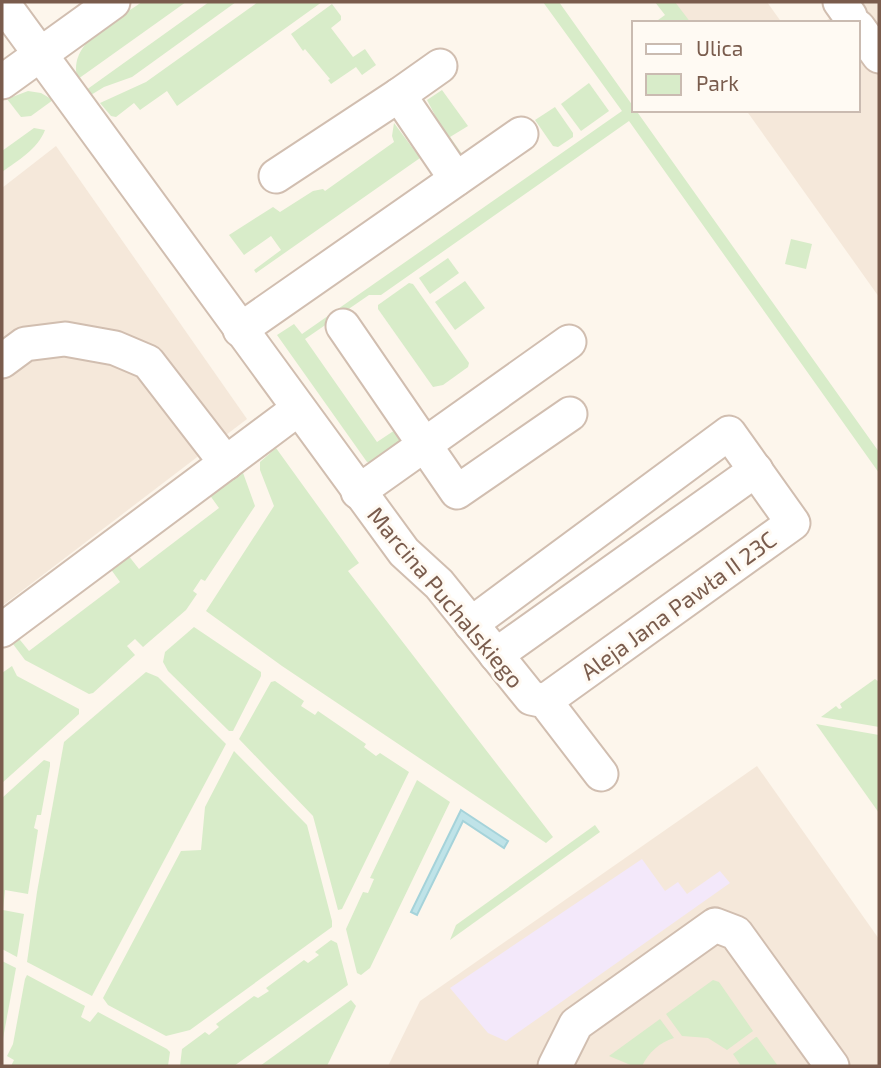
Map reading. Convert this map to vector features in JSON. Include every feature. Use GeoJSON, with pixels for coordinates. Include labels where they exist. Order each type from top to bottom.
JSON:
{"type":"FeatureCollection","features":[{"type":"Feature","properties":{"kind":"street","name":"Marcina Puchalskiego"},"geometry":{"type":"LineString","coordinates":[[2,2],[404,552],[439,584],[531,698],[545,701],[601,775]]}},
{"type":"Feature","properties":{"kind":"street"},"geometry":{"type":"LineString","coordinates":[[2,82],[113,2]]}},
{"type":"Feature","properties":{"kind":"street"},"geometry":{"type":"LineString","coordinates":[[860,32],[879,56]]}},
{"type":"Feature","properties":{"kind":"street"},"geometry":{"type":"LineString","coordinates":[[276,176],[440,66]]}},
{"type":"Feature","properties":{"kind":"street"},"geometry":{"type":"LineString","coordinates":[[399,95],[456,179]]}},
{"type":"Feature","properties":{"kind":"street"},"geometry":{"type":"LineString","coordinates":[[240,330],[521,134]]}},
{"type":"Feature","properties":{"kind":"street"},"geometry":{"type":"LineString","coordinates":[[343,326],[457,492],[570,414]]}},
{"type":"Feature","properties":{"kind":"street"},"geometry":{"type":"LineString","coordinates":[[2,361],[25,344],[65,338],[115,348],[148,362],[226,463]]}},
{"type":"Feature","properties":{"kind":"street"},"geometry":{"type":"LineString","coordinates":[[358,492],[569,342]]}},
{"type":"Feature","properties":{"kind":"street"},"geometry":{"type":"LineString","coordinates":[[2,630],[298,409]]}},
{"type":"Feature","properties":{"kind":"street","name":"Aleja Jana Pawła II 23C"},"geometry":{"type":"LineString","coordinates":[[471,624],[729,433],[793,523],[545,701]]}},
{"type":"Feature","properties":{"kind":"street"},"geometry":{"type":"LineString","coordinates":[[496,655],[756,470]]}},
{"type":"Feature","properties":{"kind":"street"},"geometry":{"type":"LineString","coordinates":[[555,1066],[576,1024],[715,925],[737,933],[832,1066]]}},
{"type":"Feature","properties":{"kind":"shaded area"},"geometry":{"type":"Polygon","coordinates":[[[671,2],[767,2],[781,21],[684,21],[671,2]]]}},
{"type":"Feature","properties":{"kind":"shaded area"},"geometry":{"type":"Polygon","coordinates":[[[851,2],[879,2],[879,297],[747,112],[860,112],[860,21],[826,21],[851,2]]]}},
{"type":"Feature","properties":{"kind":"shaded area"},"geometry":{"type":"Polygon","coordinates":[[[56,146],[247,419],[2,606],[2,188],[56,146]]]}},
{"type":"Feature","properties":{"kind":"shaded area"},"geometry":{"type":"Polygon","coordinates":[[[757,766],[879,939],[879,1066],[388,1066],[420,1001],[757,766]]]}},
{"type":"Feature","properties":{"kind":"shaded area"},"geometry":{"type":"Polygon","coordinates":[[[642,859],[665,891],[678,882],[687,894],[720,871],[730,883],[506,1041],[488,1033],[450,988],[642,859]]]}},
{"type":"Feature","properties":{"kind":"green space"},"geometry":{"type":"Polygon","coordinates":[[[142,2],[186,2],[78,79],[76,66],[87,43],[108,24],[142,2]]]}},
{"type":"Feature","properties":{"kind":"green space"},"geometry":{"type":"Polygon","coordinates":[[[209,2],[236,2],[132,77],[104,87],[86,98],[82,93],[209,2]]]}},
{"type":"Feature","properties":{"kind":"green space"},"geometry":{"type":"Polygon","coordinates":[[[258,2],[322,2],[177,106],[167,91],[140,110],[134,103],[116,117],[111,116],[100,103],[146,82],[258,2]]]}},
{"type":"Feature","properties":{"kind":"green space"},"geometry":{"type":"Polygon","coordinates":[[[543,2],[559,2],[632,105],[632,112],[637,112],[879,452],[879,473],[629,121],[381,295],[369,295],[305,339],[377,442],[398,428],[405,441],[374,462],[367,462],[277,335],[294,324],[302,334],[622,111],[543,2]]]}},
{"type":"Feature","properties":{"kind":"green space"},"geometry":{"type":"Polygon","coordinates":[[[655,2],[675,2],[689,21],[657,21],[665,15],[655,2]]]}},
{"type":"Feature","properties":{"kind":"green space"},"geometry":{"type":"Polygon","coordinates":[[[332,4],[341,20],[331,28],[353,57],[365,49],[376,65],[362,75],[356,67],[331,84],[328,80],[330,79],[291,34],[332,4]]]}},
{"type":"Feature","properties":{"kind":"green space"},"geometry":{"type":"Polygon","coordinates":[[[589,83],[609,111],[581,131],[561,104],[589,83]]]}},
{"type":"Feature","properties":{"kind":"green space"},"geometry":{"type":"Polygon","coordinates":[[[442,90],[468,126],[450,137],[465,158],[458,159],[427,100],[442,90]]]}},
{"type":"Feature","properties":{"kind":"green space"},"geometry":{"type":"Polygon","coordinates":[[[28,91],[41,93],[53,100],[31,116],[21,117],[7,99],[28,91]]]}},
{"type":"Feature","properties":{"kind":"green space"},"geometry":{"type":"Polygon","coordinates":[[[555,107],[573,133],[573,137],[558,147],[553,146],[535,120],[555,107]]]}},
{"type":"Feature","properties":{"kind":"green space"},"geometry":{"type":"Polygon","coordinates":[[[394,123],[420,158],[256,273],[254,270],[281,250],[271,236],[244,255],[229,235],[273,207],[280,212],[313,191],[325,191],[394,142],[394,123]]]}},
{"type":"Feature","properties":{"kind":"green space"},"geometry":{"type":"Polygon","coordinates":[[[34,128],[45,130],[42,137],[26,154],[2,172],[2,151],[34,128]]]}},
{"type":"Feature","properties":{"kind":"green space"},"geometry":{"type":"Polygon","coordinates":[[[791,239],[812,244],[806,269],[785,264],[791,239]]]}},
{"type":"Feature","properties":{"kind":"green space"},"geometry":{"type":"Polygon","coordinates":[[[448,258],[459,273],[430,294],[419,278],[448,258]]]}},
{"type":"Feature","properties":{"kind":"green space"},"geometry":{"type":"Polygon","coordinates":[[[465,281],[485,308],[455,330],[435,302],[465,281]]]}},
{"type":"Feature","properties":{"kind":"green space"},"geometry":{"type":"Polygon","coordinates":[[[409,283],[413,284],[469,363],[468,367],[443,385],[433,387],[378,309],[378,305],[409,283]]]}},
{"type":"Feature","properties":{"kind":"green space"},"geometry":{"type":"Polygon","coordinates":[[[276,448],[359,563],[348,571],[553,837],[546,843],[282,666],[206,611],[274,506],[260,470],[260,462],[276,448]]]}},
{"type":"Feature","properties":{"kind":"green space"},"geometry":{"type":"Polygon","coordinates":[[[242,470],[255,506],[205,581],[201,579],[193,591],[197,594],[186,610],[143,647],[135,639],[127,646],[135,655],[93,693],[89,694],[25,660],[10,640],[16,635],[29,651],[120,582],[110,568],[128,555],[139,569],[219,508],[209,494],[242,470]]]}},
{"type":"Feature","properties":{"kind":"green space"},"geometry":{"type":"Polygon","coordinates":[[[194,627],[261,672],[233,731],[229,731],[168,671],[163,662],[165,652],[194,627]]]}},
{"type":"Feature","properties":{"kind":"green space"},"geometry":{"type":"Polygon","coordinates":[[[12,666],[17,676],[79,709],[79,714],[2,783],[2,673],[12,666]]]}},
{"type":"Feature","properties":{"kind":"green space"},"geometry":{"type":"Polygon","coordinates":[[[146,672],[158,677],[226,744],[92,996],[27,962],[37,892],[64,742],[146,672]]]}},
{"type":"Feature","properties":{"kind":"green space"},"geometry":{"type":"Polygon","coordinates":[[[875,679],[879,682],[879,727],[821,717],[836,706],[842,708],[840,704],[875,679]]]}},
{"type":"Feature","properties":{"kind":"green space"},"geometry":{"type":"Polygon","coordinates":[[[275,681],[304,701],[301,706],[315,715],[318,711],[366,744],[364,747],[376,756],[380,753],[409,772],[342,909],[338,910],[313,816],[239,739],[271,682],[275,681]]]}},
{"type":"Feature","properties":{"kind":"green space"},"geometry":{"type":"Polygon","coordinates":[[[816,724],[879,735],[879,813],[816,724]]]}},
{"type":"Feature","properties":{"kind":"green space"},"geometry":{"type":"Polygon","coordinates":[[[234,751],[307,825],[332,927],[190,1030],[166,1036],[108,1005],[103,998],[181,851],[201,850],[205,807],[234,751]]]}},
{"type":"Feature","properties":{"kind":"green space"},"geometry":{"type":"Polygon","coordinates":[[[44,760],[50,762],[50,766],[41,815],[37,815],[34,828],[38,830],[28,894],[5,890],[3,910],[24,914],[17,957],[2,949],[2,798],[44,760]]]}},
{"type":"Feature","properties":{"kind":"green space"},"geometry":{"type":"Polygon","coordinates":[[[417,780],[450,802],[370,968],[361,975],[357,973],[346,929],[363,892],[368,893],[374,879],[370,878],[417,780]]]}},
{"type":"Feature","properties":{"kind":"green space"},"geometry":{"type":"Polygon","coordinates":[[[595,825],[600,832],[450,940],[456,925],[595,825]]]}},
{"type":"Feature","properties":{"kind":"green space"},"geometry":{"type":"Polygon","coordinates":[[[331,940],[337,943],[348,985],[234,1066],[180,1066],[182,1049],[205,1032],[209,1035],[219,1027],[216,1024],[254,996],[258,998],[269,991],[266,988],[304,960],[308,963],[319,955],[315,952],[331,940]]]}},
{"type":"Feature","properties":{"kind":"green space"},"geometry":{"type":"Polygon","coordinates":[[[2,961],[16,968],[2,1044],[2,961]]]}},
{"type":"Feature","properties":{"kind":"green space"},"geometry":{"type":"Polygon","coordinates":[[[27,975],[85,1006],[81,1017],[90,1022],[98,1012],[167,1049],[170,1052],[168,1066],[11,1066],[14,1060],[7,1056],[13,1044],[27,975]]]}},
{"type":"Feature","properties":{"kind":"green space"},"geometry":{"type":"Polygon","coordinates":[[[713,980],[719,982],[753,1031],[727,1050],[708,1038],[682,1036],[666,1014],[713,980]]]}},
{"type":"Feature","properties":{"kind":"green space"},"geometry":{"type":"Polygon","coordinates":[[[351,1000],[356,1006],[327,1066],[260,1066],[351,1000]]]}},
{"type":"Feature","properties":{"kind":"green space"},"geometry":{"type":"Polygon","coordinates":[[[660,1019],[674,1038],[655,1049],[642,1066],[633,1066],[609,1056],[660,1019]]]}},
{"type":"Feature","properties":{"kind":"green space"},"geometry":{"type":"Polygon","coordinates":[[[756,1037],[778,1066],[741,1066],[733,1054],[756,1037]]]}},
{"type":"Feature","properties":{"kind":"water"},"geometry":{"type":"Polygon","coordinates":[[[461,810],[508,841],[504,848],[463,821],[417,915],[411,912],[461,810]]]}}]}
